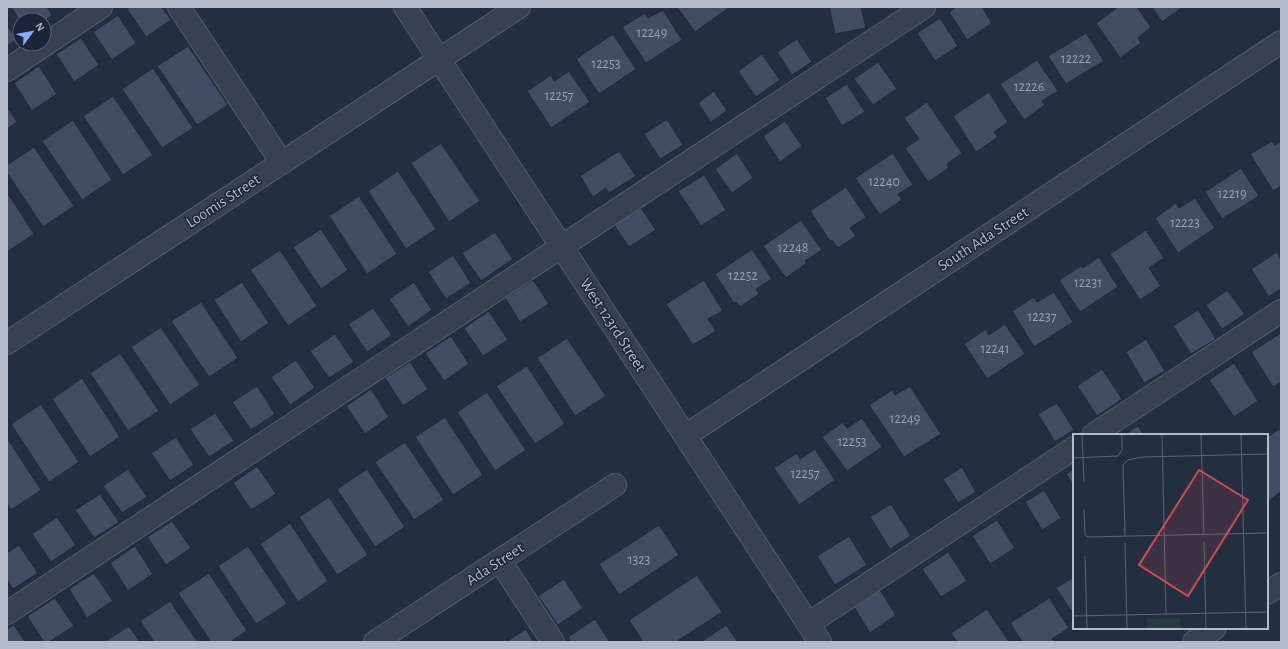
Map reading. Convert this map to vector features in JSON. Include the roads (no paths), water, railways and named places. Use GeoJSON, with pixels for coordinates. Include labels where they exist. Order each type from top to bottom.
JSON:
{"type":"FeatureCollection","features":[{"type":"Feature","properties":{"kind":"street"},"geometry":{"type":"LineString","coordinates":[[7,70],[101,7]]}},
{"type":"Feature","properties":{"kind":"street"},"geometry":{"type":"LineString","coordinates":[[179,7],[282,163]]}},
{"type":"Feature","properties":{"kind":"street","name":"West 123rd Street"},"geometry":{"type":"LineString","coordinates":[[405,7],[820,642]]}},
{"type":"Feature","properties":{"kind":"street","name":"Loomis Street"},"geometry":{"type":"LineString","coordinates":[[7,343],[519,7]]}},
{"type":"Feature","properties":{"kind":"street"},"geometry":{"type":"LineString","coordinates":[[7,613],[924,7]]}},
{"type":"Feature","properties":{"kind":"street","name":"South Ada Street"},"geometry":{"type":"LineString","coordinates":[[685,436],[1281,42]]}},
{"type":"Feature","properties":{"kind":"street"},"geometry":{"type":"LineString","coordinates":[[1095,434],[1281,311]]}},
{"type":"Feature","properties":{"kind":"street"},"geometry":{"type":"LineString","coordinates":[[808,624],[1073,449]]}},
{"type":"Feature","properties":{"kind":"street","name":"Ada Street"},"geometry":{"type":"LineString","coordinates":[[375,642],[615,486]]}},
{"type":"Feature","properties":{"kind":"street"},"geometry":{"type":"LineString","coordinates":[[500,561],[553,642]]}},
{"type":"Feature","properties":{"kind":"street"},"geometry":{"type":"LineString","coordinates":[[1268,592],[1281,584]]}},
{"type":"Feature","properties":{"kind":"street"},"geometry":{"type":"LineString","coordinates":[[1194,642],[1214,629]]}}]}
